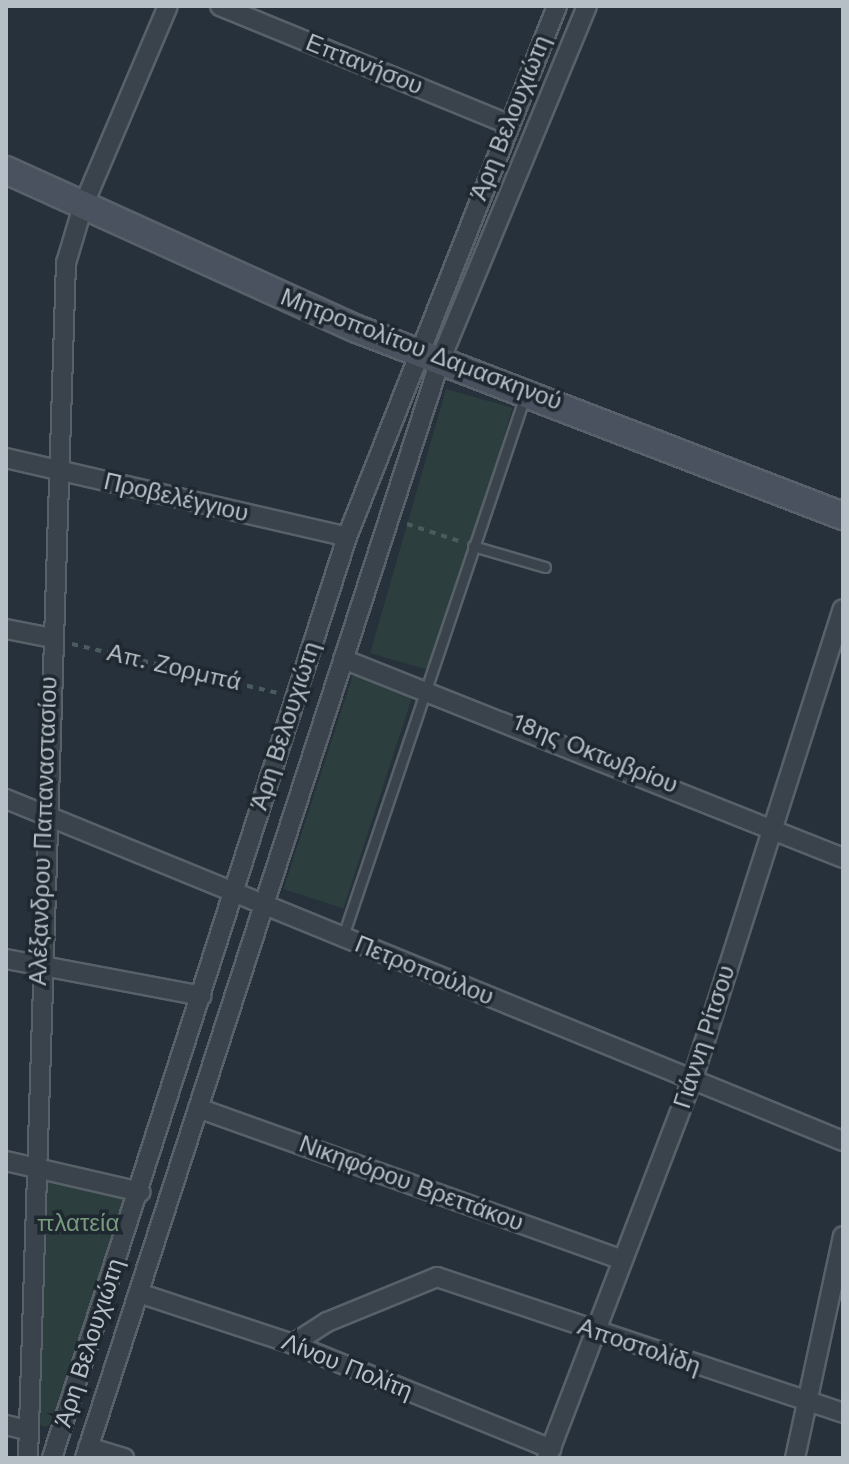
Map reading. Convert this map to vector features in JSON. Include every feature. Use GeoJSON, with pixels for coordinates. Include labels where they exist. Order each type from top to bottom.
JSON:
{"type":"FeatureCollection","features":[{"type":"Feature","properties":{"kind":"street","name":"Αλέξανδρου Παπαναστασίου"},"geometry":{"type":"LineString","coordinates":[[28,1458],[26,1430],[38,965],[47,815],[66,263],[83,206],[168,6]]}},
{"type":"Feature","properties":{"kind":"street","name":"Επτανήσου"},"geometry":{"type":"LineString","coordinates":[[220,6],[508,124]]}},
{"type":"Feature","properties":{"kind":"street","name":"Άρη Βελουχιώτη"},"geometry":{"type":"LineString","coordinates":[[86,1453],[387,518],[428,356],[508,124],[557,6]]}},
{"type":"Feature","properties":{"kind":"street","name":"Άρη Βελουχιώτη"},"geometry":{"type":"LineString","coordinates":[[52,1458],[140,1192],[347,537],[587,6]]}},
{"type":"Feature","properties":{"kind":"street","name":"Μητροπολίτου Δαμασκηνού"},"geometry":{"type":"LineString","coordinates":[[6,170],[428,356],[527,391],[843,516]]}},
{"type":"Feature","properties":{"kind":"street","name":"Προβελέγγιου"},"geometry":{"type":"LineString","coordinates":[[6,458],[347,537]]}},
{"type":"Feature","properties":{"kind":"street","name":"Γιάννη Ρίτσου"},"geometry":{"type":"LineString","coordinates":[[549,1454],[693,1078],[843,609]]}},
{"type":"Feature","properties":{"kind":"street"},"geometry":{"type":"LineString","coordinates":[[6,629],[52,639]]}},
{"type":"Feature","properties":{"kind":"street","name":"18ης Οκτωβρίου"},"geometry":{"type":"LineString","coordinates":[[343,659],[425,687],[843,858]]}},
{"type":"Feature","properties":{"kind":"street","name":"Πετροπούλου"},"geometry":{"type":"LineString","coordinates":[[6,799],[262,907],[843,1141]]}},
{"type":"Feature","properties":{"kind":"street"},"geometry":{"type":"LineString","coordinates":[[6,959],[202,996]]}},
{"type":"Feature","properties":{"kind":"street","name":"Νικηφόρου Βρεττάκου"},"geometry":{"type":"LineString","coordinates":[[198,1108],[623,1260]]}},
{"type":"Feature","properties":{"kind":"street"},"geometry":{"type":"LineString","coordinates":[[6,1161],[140,1192]]}},
{"type":"Feature","properties":{"kind":"street"},"geometry":{"type":"LineString","coordinates":[[795,1458],[843,1236]]}},
{"type":"Feature","properties":{"kind":"street","name":"Αποστολίδη"},"geometry":{"type":"LineString","coordinates":[[293,1344],[327,1322],[437,1277],[807,1405],[843,1413]]}},
{"type":"Feature","properties":{"kind":"street","name":"Λίνου Πολίτη"},"geometry":{"type":"LineString","coordinates":[[139,1293],[293,1344],[549,1454]]}},
{"type":"Feature","properties":{"kind":"street"},"geometry":{"type":"LineString","coordinates":[[6,1425],[26,1430]]}},
{"type":"Feature","properties":{"kind":"street"},"geometry":{"type":"LineString","coordinates":[[86,1453],[124,1458]]}},
{"type":"Feature","properties":{"kind":"lane"},"geometry":{"type":"LineString","coordinates":[[342,939],[527,391]]}},
{"type":"Feature","properties":{"kind":"lane"},"geometry":{"type":"LineString","coordinates":[[473,546],[545,567]]}},
{"type":"Feature","properties":{"kind":"path"},"geometry":{"type":"LineString","coordinates":[[387,518],[473,546]]}},
{"type":"Feature","properties":{"kind":"path","name":"Απ. Ζορμπά"},"geometry":{"type":"LineString","coordinates":[[52,639],[295,697]]}},
{"type":"Feature","properties":{"kind":"green space"},"geometry":{"type":"Polygon","coordinates":[[[446,389],[512,408],[437,672],[370,653],[446,389]]]}},
{"type":"Feature","properties":{"kind":"green space"},"geometry":{"type":"Polygon","coordinates":[[[353,675],[413,694],[343,908],[283,889],[353,675]]]}},
{"type":"Feature","properties":{"kind":"green space","name":"πλατεία"},"geometry":{"type":"Polygon","coordinates":[[[44,1179],[126,1196],[56,1419],[46,1427],[37,1424],[44,1179]]]}}]}
